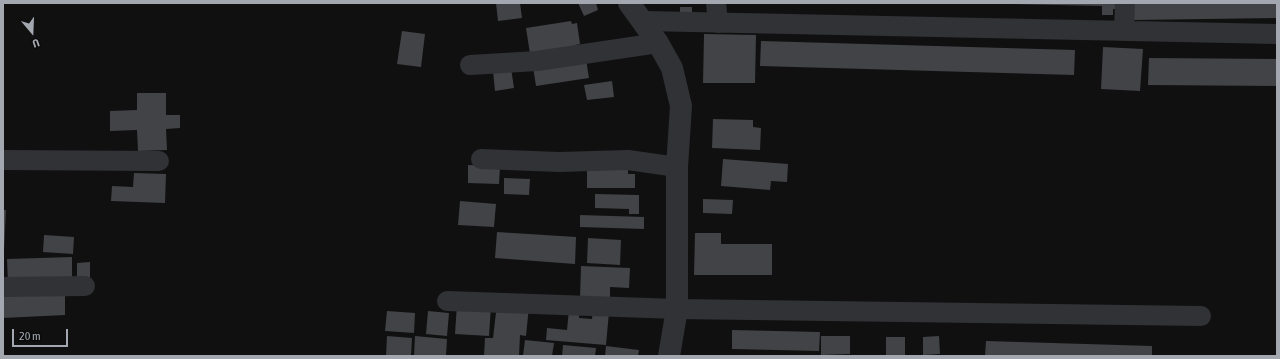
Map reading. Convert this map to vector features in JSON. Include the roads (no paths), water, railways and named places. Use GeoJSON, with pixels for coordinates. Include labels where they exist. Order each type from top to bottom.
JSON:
{"type":"FeatureCollection","features":[{"type":"Feature","properties":{"kind":"street"},"geometry":{"type":"LineString","coordinates":[[629,3],[658,43],[672,68],[681,106],[677,167],[677,309],[669,356]]}},
{"type":"Feature","properties":{"kind":"street"},"geometry":{"type":"LineString","coordinates":[[716,3],[718,23]]}},
{"type":"Feature","properties":{"kind":"street"},"geometry":{"type":"LineString","coordinates":[[1124,31],[1125,3]]}},
{"type":"Feature","properties":{"kind":"street"},"geometry":{"type":"LineString","coordinates":[[643,21],[1277,34]]}},
{"type":"Feature","properties":{"kind":"street"},"geometry":{"type":"LineString","coordinates":[[470,64],[536,61],[658,43]]}},
{"type":"Feature","properties":{"kind":"street"},"geometry":{"type":"LineString","coordinates":[[481,159],[559,162],[628,160],[677,167]]}},
{"type":"Feature","properties":{"kind":"street"},"geometry":{"type":"LineString","coordinates":[[3,160],[159,161]]}},
{"type":"Feature","properties":{"kind":"street"},"geometry":{"type":"LineString","coordinates":[[3,287],[85,286]]}},
{"type":"Feature","properties":{"kind":"street"},"geometry":{"type":"LineString","coordinates":[[447,301],[677,309],[1201,316]]}}]}
